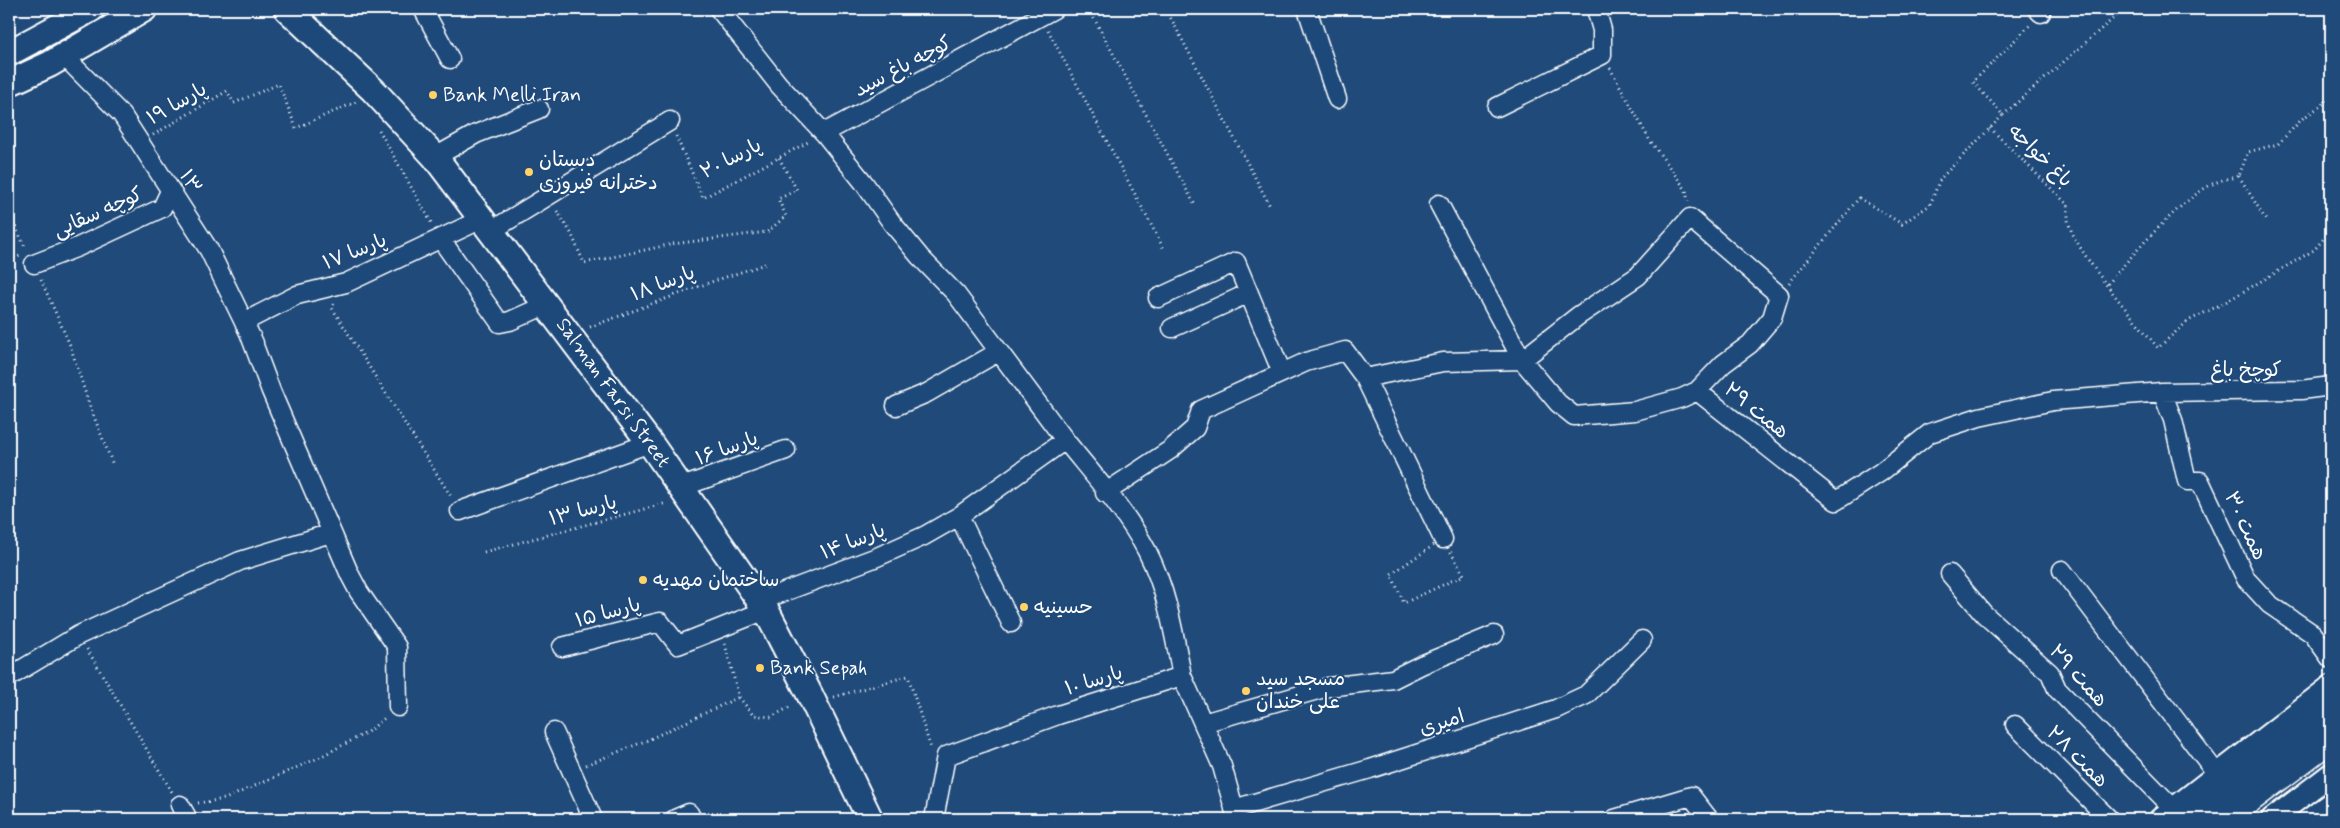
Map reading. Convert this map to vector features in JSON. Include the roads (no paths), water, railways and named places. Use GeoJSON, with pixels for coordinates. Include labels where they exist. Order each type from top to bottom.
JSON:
{"type":"FeatureCollection","features":[{"type":"Feature","properties":{"kind":"main road"},"geometry":{"type":"LineString","coordinates":[[9,53],[91,9]]}},
{"type":"Feature","properties":{"kind":"main road"},"geometry":{"type":"LineString","coordinates":[[9,83],[64,56],[144,9]]}},
{"type":"Feature","properties":{"kind":"main road","name":"Salman Farsi Street"},"geometry":{"type":"LineString","coordinates":[[290,10],[373,90],[435,157],[548,304],[686,492],[763,605],[813,700],[870,819]]}},
{"type":"Feature","properties":{"kind":"main road"},"geometry":{"type":"LineString","coordinates":[[2174,816],[2331,711]]}},
{"type":"Feature","properties":{"kind":"main road"},"geometry":{"type":"LineString","coordinates":[[2222,819],[2331,737]]}},
{"type":"Feature","properties":{"kind":"street"},"geometry":{"type":"LineString","coordinates":[[423,9],[450,59]]}},
{"type":"Feature","properties":{"kind":"street"},"geometry":{"type":"LineString","coordinates":[[719,9],[778,85],[824,133],[864,182],[892,223],[920,257],[956,294],[998,352],[1106,492],[1146,551],[1159,581],[1173,631],[1182,676],[1222,766],[1235,817]]}},
{"type":"Feature","properties":{"kind":"street"},"geometry":{"type":"LineString","coordinates":[[1308,9],[1337,100]]}},
{"type":"Feature","properties":{"kind":"street"},"geometry":{"type":"LineString","coordinates":[[1497,107],[1602,54],[1602,30],[1596,9]]}},
{"type":"Feature","properties":{"kind":"street","name":"کوچه باغ سید"},"geometry":{"type":"LineString","coordinates":[[824,133],[1047,13]]}},
{"type":"Feature","properties":{"kind":"street","name":"۱۳"},"geometry":{"type":"LineString","coordinates":[[64,56],[122,115],[209,250],[250,335],[271,391],[358,592],[397,647],[398,707]]}},
{"type":"Feature","properties":{"kind":"street"},"geometry":{"type":"LineString","coordinates":[[435,157],[476,134],[539,109]]}},
{"type":"Feature","properties":{"kind":"street"},"geometry":{"type":"LineString","coordinates":[[487,225],[548,196],[670,121]]}},
{"type":"Feature","properties":{"kind":"street","name":"کوچه سقایی"},"geometry":{"type":"LineString","coordinates":[[31,258],[78,247],[162,208],[170,191]]}},
{"type":"Feature","properties":{"kind":"street"},"geometry":{"type":"LineString","coordinates":[[1366,378],[1443,362],[1522,360],[1578,316],[1638,276],[1690,218],[1779,295],[1772,318],[1750,344],[1722,364],[1697,391],[1682,398],[1635,411],[1574,416],[1558,402],[1522,360],[1439,204]]}},
{"type":"Feature","properties":{"kind":"street","name":"پارسا ۱۷"},"geometry":{"type":"LineString","coordinates":[[250,335],[297,295],[346,283],[440,238],[487,225]]}},
{"type":"Feature","properties":{"kind":"street"},"geometry":{"type":"LineString","coordinates":[[440,238],[500,323],[510,321],[548,304]]}},
{"type":"Feature","properties":{"kind":"street"},"geometry":{"type":"LineString","coordinates":[[1158,298],[1236,262],[1282,373]]}},
{"type":"Feature","properties":{"kind":"street"},"geometry":{"type":"LineString","coordinates":[[1172,328],[1249,293]]}},
{"type":"Feature","properties":{"kind":"street"},"geometry":{"type":"LineString","coordinates":[[896,406],[927,393],[998,352]]}},
{"type":"Feature","properties":{"kind":"street"},"geometry":{"type":"LineString","coordinates":[[1106,492],[1170,450],[1195,428],[1201,410],[1306,362],[1345,352],[1366,378],[1443,539]]}},
{"type":"Feature","properties":{"kind":"street","name":"کوچخ باغ"},"geometry":{"type":"LineString","coordinates":[[1836,501],[1881,472],[1930,433],[1979,417],[2053,401],[2162,392],[2301,390],[2331,386]]}},
{"type":"Feature","properties":{"kind":"street","name":"همت ۲۹"},"geometry":{"type":"LineString","coordinates":[[1697,391],[1836,501]]}},
{"type":"Feature","properties":{"kind":"street","name":"همت ۳۰"},"geometry":{"type":"LineString","coordinates":[[2162,392],[2173,420],[2187,481],[2200,481],[2246,579],[2269,604],[2313,634],[2331,659]]}},
{"type":"Feature","properties":{"kind":"street","name":"پارسا ۱۴"},"geometry":{"type":"LineString","coordinates":[[763,605],[924,536],[959,516],[1065,440]]}},
{"type":"Feature","properties":{"kind":"street"},"geometry":{"type":"LineString","coordinates":[[460,511],[650,442]]}},
{"type":"Feature","properties":{"kind":"street","name":"پارسا ۱۶"},"geometry":{"type":"LineString","coordinates":[[686,492],[786,450]]}},
{"type":"Feature","properties":{"kind":"street"},"geometry":{"type":"LineString","coordinates":[[959,516],[1011,623]]}},
{"type":"Feature","properties":{"kind":"street"},"geometry":{"type":"LineString","coordinates":[[9,677],[79,635],[240,561],[331,533]]}},
{"type":"Feature","properties":{"kind":"street"},"geometry":{"type":"LineString","coordinates":[[2062,570],[2217,774]]}},
{"type":"Feature","properties":{"kind":"street","name":"همت ۲۹"},"geometry":{"type":"LineString","coordinates":[[1950,574],[1984,614],[2050,673],[2057,689],[2174,816]]}},
{"type":"Feature","properties":{"kind":"street","name":"پارسا ۱۵"},"geometry":{"type":"LineString","coordinates":[[562,647],[660,622],[678,645],[713,631],[763,605]]}},
{"type":"Feature","properties":{"kind":"street"},"geometry":{"type":"LineString","coordinates":[[1203,724],[1328,688],[1393,680],[1421,665],[1494,635]]}},
{"type":"Feature","properties":{"kind":"street","name":"امیری"},"geometry":{"type":"LineString","coordinates":[[1235,817],[1370,769],[1556,710],[1586,695],[1642,640]]}},
{"type":"Feature","properties":{"kind":"street","name":"پارسا ۱۰"},"geometry":{"type":"LineString","coordinates":[[934,819],[946,756],[1058,715],[1182,676]]}},
{"type":"Feature","properties":{"kind":"street"},"geometry":{"type":"LineString","coordinates":[[2174,816],[2217,774],[2331,686]]}},
{"type":"Feature","properties":{"kind":"street","name":"همت ۲۸"},"geometry":{"type":"LineString","coordinates":[[2015,725],[2108,819]]}},
{"type":"Feature","properties":{"kind":"street"},"geometry":{"type":"LineString","coordinates":[[554,732],[593,819]]}},
{"type":"Feature","properties":{"kind":"street"},"geometry":{"type":"LineString","coordinates":[[2272,819],[2331,774]]}},
{"type":"Feature","properties":{"kind":"street"},"geometry":{"type":"LineString","coordinates":[[1614,819],[1691,796],[1709,819]]}},
{"type":"Feature","properties":{"kind":"street"},"geometry":{"type":"LineString","coordinates":[[675,819],[689,813],[692,819]]}},
{"type":"Feature","properties":{"kind":"place","name":"Bank Melli Iran"},"geometry":{"type":"Point","coordinates":[433,95]}},
{"type":"Feature","properties":{"kind":"place","name":"دبستان دخترانه فیروزی"},"geometry":{"type":"Point","coordinates":[529,172]}},
{"type":"Feature","properties":{"kind":"place","name":"ساختمان مهدیه"},"geometry":{"type":"Point","coordinates":[643,580]}},
{"type":"Feature","properties":{"kind":"place","name":"حسینیه"},"geometry":{"type":"Point","coordinates":[1024,607]}},
{"type":"Feature","properties":{"kind":"place","name":"Bank Sepah"},"geometry":{"type":"Point","coordinates":[760,668]}},
{"type":"Feature","properties":{"kind":"place","name":"مسجد سید علی خندان"},"geometry":{"type":"Point","coordinates":[1246,691]}}]}
